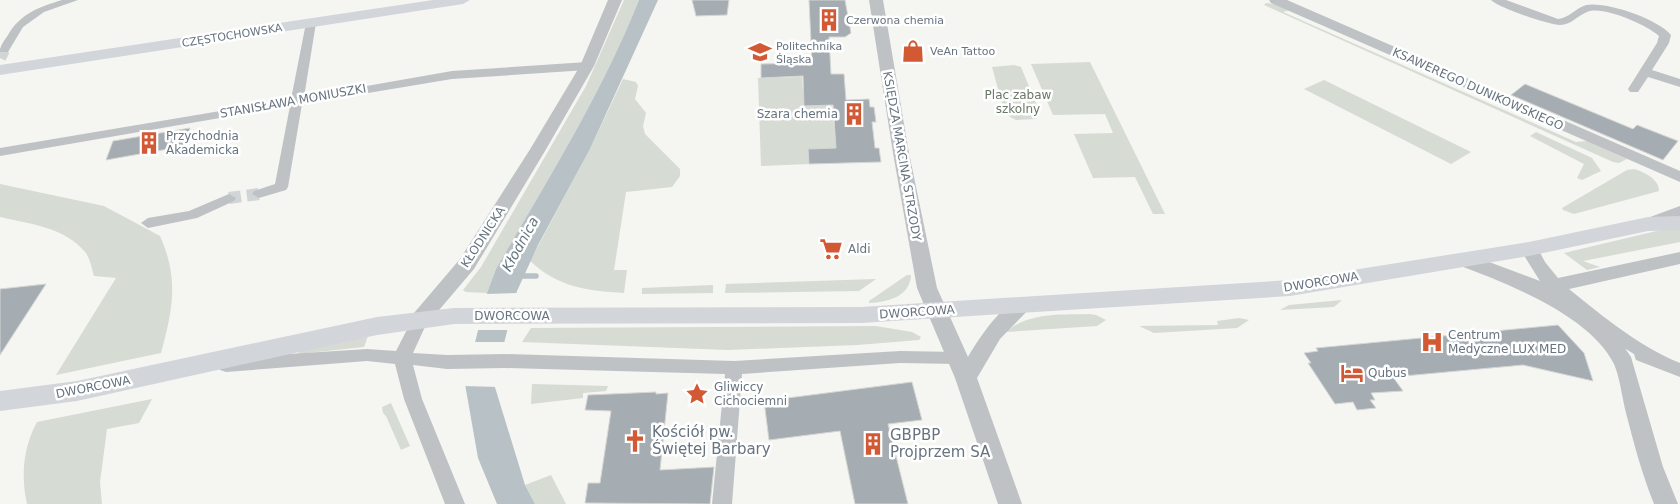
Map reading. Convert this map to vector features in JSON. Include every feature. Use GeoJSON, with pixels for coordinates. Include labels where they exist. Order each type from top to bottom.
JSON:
{"type":"FeatureCollection","features":[{"type":"Feature","properties":{"kind":"main road","name":"CZĘSTOCHOWSKA"},"geometry":{"type":"LineString","coordinates":[[0,70],[463,0]]}},
{"type":"Feature","properties":{"kind":"main road","name":"DWORCOWA"},"geometry":{"type":"LineString","coordinates":[[0,401],[77,391],[421,318],[454,316],[862,316],[1290,288],[1529,249],[1648,224],[1680,223]]}},
{"type":"Feature","properties":{"kind":"street"},"geometry":{"type":"LineString","coordinates":[[4,50],[18,25],[40,10],[73,0]]}},
{"type":"Feature","properties":{"kind":"street","name":"KŁODNICKA"},"geometry":{"type":"LineString","coordinates":[[402,357],[421,318],[467,264],[588,66],[615,0]]}},
{"type":"Feature","properties":{"kind":"street","name":"KSIĘDZA MARCINA STRZODY"},"geometry":{"type":"LineString","coordinates":[[876,0],[920,255],[927,288],[937,310]]}},
{"type":"Feature","properties":{"kind":"street","name":"KSAWEREGO DUNIKOWSKIEGO"},"geometry":{"type":"LineString","coordinates":[[1276,0],[1680,177]]}},
{"type":"Feature","properties":{"kind":"street"},"geometry":{"type":"LineString","coordinates":[[1496,0],[1557,22],[1565,22],[1586,8],[1603,8],[1658,29],[1665,35],[1663,44],[1634,89]]}},
{"type":"Feature","properties":{"kind":"street"},"geometry":{"type":"LineString","coordinates":[[259,194],[281,187],[310,23]]}},
{"type":"Feature","properties":{"kind":"street","name":"STANISŁAWA MONIUSZKI"},"geometry":{"type":"LineString","coordinates":[[0,152],[452,75],[588,66]]}},
{"type":"Feature","properties":{"kind":"street"},"geometry":{"type":"LineString","coordinates":[[1645,72],[1680,83]]}},
{"type":"Feature","properties":{"kind":"street"},"geometry":{"type":"LineString","coordinates":[[148,223],[192,216],[229,198]]}},
{"type":"Feature","properties":{"kind":"street"},"geometry":{"type":"LineString","coordinates":[[1648,224],[1680,212]]}},
{"type":"Feature","properties":{"kind":"street"},"geometry":{"type":"LineString","coordinates":[[1529,249],[1545,287],[1628,359],[1651,467],[1666,504]]}},
{"type":"Feature","properties":{"kind":"street"},"geometry":{"type":"LineString","coordinates":[[1545,287],[1680,258]]}},
{"type":"Feature","properties":{"kind":"street"},"geometry":{"type":"LineString","coordinates":[[1466,260],[1545,287],[1651,357],[1678,365]]}},
{"type":"Feature","properties":{"kind":"street"},"geometry":{"type":"LineString","coordinates":[[962,368],[1024,304]]}},
{"type":"Feature","properties":{"kind":"street"},"geometry":{"type":"LineString","coordinates":[[937,310],[962,368],[1010,504]]}},
{"type":"Feature","properties":{"kind":"street","name":"DWORCOWA"},"geometry":{"type":"LineString","coordinates":[[185,368],[367,355],[447,362],[529,362],[734,368],[900,357],[962,368]]}},
{"type":"Feature","properties":{"kind":"street"},"geometry":{"type":"LineString","coordinates":[[402,357],[413,399],[455,504]]}},
{"type":"Feature","properties":{"kind":"street"},"geometry":{"type":"LineString","coordinates":[[1628,359],[1651,357]]}},
{"type":"Feature","properties":{"kind":"street"},"geometry":{"type":"LineString","coordinates":[[722,504],[734,368]]}},
{"type":"Feature","properties":{"kind":"green space"},"geometry":{"type":"Polygon","coordinates":[[[624,0],[639,0],[591,104],[496,269],[487,293],[466,292],[463,290],[481,267],[586,86],[624,0]]]}},
{"type":"Feature","properties":{"kind":"green space"},"geometry":{"type":"Polygon","coordinates":[[[1266,3],[1290,10],[1283,12],[1576,142],[1587,141],[1627,159],[1619,163],[1613,162],[1264,5],[1266,3]]]}},
{"type":"Feature","properties":{"kind":"green space"},"geometry":{"type":"Polygon","coordinates":[[[1090,62],[1165,214],[1153,214],[1135,177],[1093,178],[1074,134],[1113,133],[1105,114],[1053,115],[1031,64],[1090,62]]]}},
{"type":"Feature","properties":{"kind":"green space","name":"Plac zabaw szkolny"},"geometry":{"type":"Polygon","coordinates":[[[1014,65],[1021,67],[1040,113],[1036,119],[1016,120],[1005,114],[992,67],[1014,65]]]}},
{"type":"Feature","properties":{"kind":"green space"},"geometry":{"type":"Polygon","coordinates":[[[802,77],[804,106],[832,105],[836,148],[808,149],[809,164],[761,166],[758,78],[802,77]]]}},
{"type":"Feature","properties":{"kind":"green space"},"geometry":{"type":"Polygon","coordinates":[[[623,79],[636,82],[638,86],[635,99],[646,113],[643,126],[645,134],[680,169],[680,176],[672,187],[626,192],[614,270],[627,270],[624,293],[585,289],[562,282],[551,277],[530,261],[590,149],[623,79]]]}},
{"type":"Feature","properties":{"kind":"green space"},"geometry":{"type":"Polygon","coordinates":[[[1324,80],[1471,152],[1451,164],[1304,89],[1324,80]]]}},
{"type":"Feature","properties":{"kind":"green space"},"geometry":{"type":"Polygon","coordinates":[[[1536,132],[1592,158],[1601,171],[1582,180],[1577,178],[1584,164],[1530,136],[1536,132]]]}},
{"type":"Feature","properties":{"kind":"green space"},"geometry":{"type":"Polygon","coordinates":[[[1634,169],[1654,180],[1659,191],[1574,214],[1563,210],[1562,208],[1627,170],[1634,169]]]}},
{"type":"Feature","properties":{"kind":"green space"},"geometry":{"type":"Polygon","coordinates":[[[0,184],[104,206],[160,236],[170,266],[172,280],[169,322],[161,353],[56,375],[116,278],[94,276],[86,253],[68,237],[46,228],[0,217],[0,184]]]}},
{"type":"Feature","properties":{"kind":"green space"},"geometry":{"type":"Polygon","coordinates":[[[1669,228],[1680,228],[1680,242],[1583,261],[1600,267],[1587,270],[1564,253],[1669,228]]]}},
{"type":"Feature","properties":{"kind":"green space"},"geometry":{"type":"Polygon","coordinates":[[[907,275],[911,275],[910,282],[907,289],[902,293],[890,300],[869,303],[869,301],[907,275]]]}},
{"type":"Feature","properties":{"kind":"green space"},"geometry":{"type":"Polygon","coordinates":[[[876,279],[859,291],[725,293],[726,284],[876,279]]]}},
{"type":"Feature","properties":{"kind":"green space"},"geometry":{"type":"Polygon","coordinates":[[[713,285],[713,293],[642,294],[642,288],[713,285]]]}},
{"type":"Feature","properties":{"kind":"green space"},"geometry":{"type":"Polygon","coordinates":[[[1342,300],[1334,307],[1280,310],[1289,305],[1342,300]]]}},
{"type":"Feature","properties":{"kind":"green space"},"geometry":{"type":"Polygon","coordinates":[[[1089,314],[1106,320],[1097,326],[1006,332],[1024,321],[1035,318],[1089,314]]]}},
{"type":"Feature","properties":{"kind":"green space"},"geometry":{"type":"Polygon","coordinates":[[[1239,318],[1249,320],[1237,328],[1154,333],[1139,326],[1218,325],[1217,321],[1239,318]]]}},
{"type":"Feature","properties":{"kind":"green space"},"geometry":{"type":"Polygon","coordinates":[[[876,326],[912,332],[921,337],[919,340],[857,345],[728,350],[522,342],[531,328],[876,326]]]}},
{"type":"Feature","properties":{"kind":"green space"},"geometry":{"type":"Polygon","coordinates":[[[368,336],[364,347],[298,354],[300,349],[368,336]]]}},
{"type":"Feature","properties":{"kind":"green space"},"geometry":{"type":"Polygon","coordinates":[[[532,384],[608,386],[606,391],[583,393],[583,398],[531,404],[532,384]]]}},
{"type":"Feature","properties":{"kind":"green space"},"geometry":{"type":"Polygon","coordinates":[[[152,399],[139,423],[107,429],[100,482],[102,504],[27,504],[24,462],[32,432],[37,422],[152,399]]]}},
{"type":"Feature","properties":{"kind":"green space"},"geometry":{"type":"Polygon","coordinates":[[[391,403],[410,446],[401,450],[383,413],[382,407],[391,403]]]}},
{"type":"Feature","properties":{"kind":"green space"},"geometry":{"type":"Polygon","coordinates":[[[551,475],[566,504],[535,504],[525,485],[551,475]]]}},
{"type":"Feature","properties":{"kind":"water","name":"Kłodnica"},"geometry":{"type":"Polygon","coordinates":[[[639,0],[658,0],[590,149],[538,245],[517,291],[494,384],[525,485],[535,504],[497,504],[478,458],[465,384],[487,293],[496,269],[591,104],[639,0]]]}},
{"type":"Feature","properties":{"kind":"pier"},"geometry":{"type":"Polygon","coordinates":[[[519,293],[510,330],[476,330],[484,294],[519,293]]]}},
{"type":"Feature","properties":{"kind":"pier"},"geometry":{"type":"Polygon","coordinates":[[[473,342],[507,342],[498,387],[463,386],[473,342]]]}},
{"type":"Feature","properties":{"kind":"building"},"geometry":{"type":"Polygon","coordinates":[[[692,0],[729,0],[727,15],[696,16],[692,0]]]}},
{"type":"Feature","properties":{"kind":"building","name":"Szara chemia"},"geometry":{"type":"Polygon","coordinates":[[[809,0],[845,0],[851,33],[845,37],[829,37],[831,74],[844,74],[846,100],[869,99],[870,107],[874,107],[876,122],[872,122],[875,148],[879,148],[881,162],[809,164],[808,149],[836,148],[833,105],[804,106],[803,76],[761,78],[761,64],[812,63],[809,0]]]}},
{"type":"Feature","properties":{"kind":"building"},"geometry":{"type":"Polygon","coordinates":[[[1525,84],[1633,129],[1637,125],[1678,141],[1663,160],[1511,95],[1525,84]]]}},
{"type":"Feature","properties":{"kind":"building","name":"Przychodnia Akademicka"},"geometry":{"type":"Polygon","coordinates":[[[190,128],[185,146],[106,160],[113,141],[190,128]]]}},
{"type":"Feature","properties":{"kind":"building"},"geometry":{"type":"Polygon","coordinates":[[[46,284],[0,355],[0,289],[46,284]]]}},
{"type":"Feature","properties":{"kind":"building"},"geometry":{"type":"Polygon","coordinates":[[[1558,325],[1584,353],[1593,381],[1523,365],[1393,377],[1403,391],[1371,393],[1375,400],[1370,400],[1376,408],[1357,410],[1353,402],[1335,404],[1308,363],[1311,363],[1304,353],[1318,351],[1316,348],[1558,325]]]}},
{"type":"Feature","properties":{"kind":"building","name":"GBPBP Projprzem SA"},"geometry":{"type":"Polygon","coordinates":[[[912,382],[922,420],[888,424],[908,504],[855,504],[840,431],[769,440],[764,401],[912,382]]]}},
{"type":"Feature","properties":{"kind":"building","name":"Kościół pw. Świętej Barbary"},"geometry":{"type":"Polygon","coordinates":[[[656,392],[656,394],[668,393],[660,470],[714,467],[710,504],[585,503],[588,483],[600,483],[611,411],[585,410],[588,395],[656,392]]]}},
{"type":"Feature","properties":{"kind":"waterway","name":"Kłodnica"},"geometry":{"type":"LineString","coordinates":[[516,276],[536,276]]}},
{"type":"Feature","properties":{"kind":"tunnel"},"geometry":{"type":"LineString","coordinates":[[0,58],[4,50]]}},
{"type":"Feature","properties":{"kind":"tunnel"},"geometry":{"type":"LineString","coordinates":[[229,198],[259,194]]}},
{"type":"Feature","properties":{"kind":"place","name":"Czerwona chemia"},"geometry":{"type":"Point","coordinates":[829,20]}},
{"type":"Feature","properties":{"kind":"place","name":"VeAn Tattoo"},"geometry":{"type":"Point","coordinates":[913,51]}},
{"type":"Feature","properties":{"kind":"place","name":"Politechnika Śląska"},"geometry":{"type":"Point","coordinates":[760,52]}},
{"type":"Feature","properties":{"kind":"place","name":"Szara chemia"},"geometry":{"type":"Point","coordinates":[854,114]}},
{"type":"Feature","properties":{"kind":"place","name":"Przychodnia Akademicka"},"geometry":{"type":"Point","coordinates":[149,143]}},
{"type":"Feature","properties":{"kind":"place","name":"Aldi"},"geometry":{"type":"Point","coordinates":[831,249]}},
{"type":"Feature","properties":{"kind":"place","name":"Centrum Medyczne LUX MED"},"geometry":{"type":"Point","coordinates":[1432,342]}},
{"type":"Feature","properties":{"kind":"place","name":"Qubus"},"geometry":{"type":"Point","coordinates":[1352,373]}},
{"type":"Feature","properties":{"kind":"place","name":"Gliwiccy Cichociemni"},"geometry":{"type":"Point","coordinates":[697,394]}},
{"type":"Feature","properties":{"kind":"place","name":"Kościół pw. Świętej Barbary"},"geometry":{"type":"Point","coordinates":[635,441]}},
{"type":"Feature","properties":{"kind":"place","name":"GBPBP Projprzem SA"},"geometry":{"type":"Point","coordinates":[873,444]}}]}
